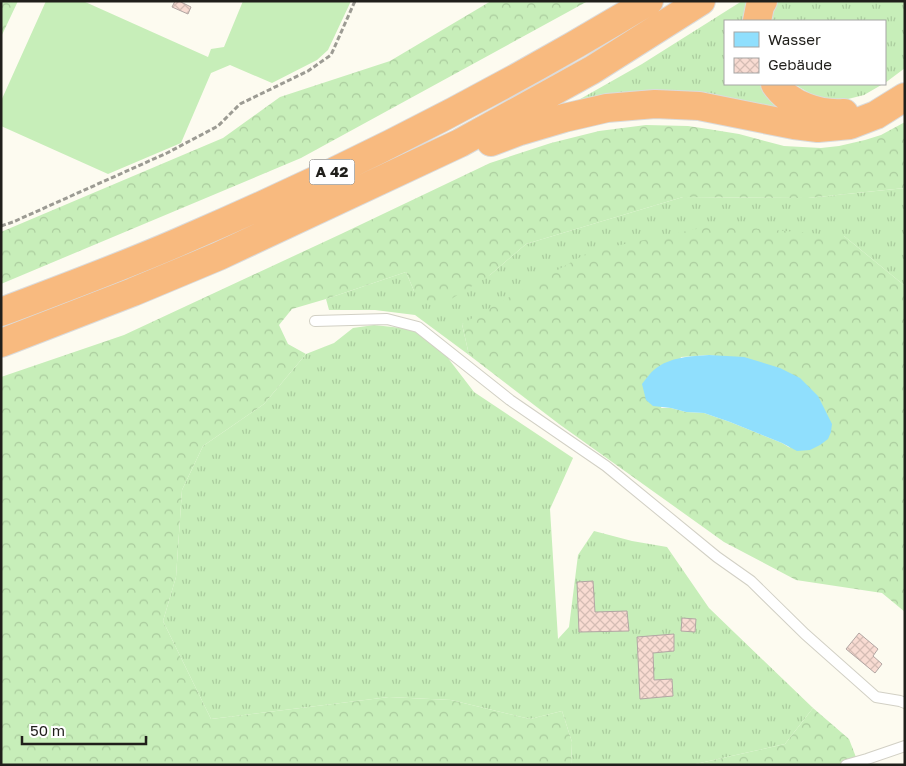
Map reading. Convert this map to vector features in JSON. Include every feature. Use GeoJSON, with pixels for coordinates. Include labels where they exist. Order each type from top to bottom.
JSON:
{"type":"FeatureCollection","features":[{"type":"Feature","properties":{"kind":"highway","name":"A 42"},"geometry":{"type":"LineString","coordinates":[[1,312],[179,242],[293,191],[398,140],[504,84],[649,1]]}},
{"type":"Feature","properties":{"kind":"highway","name":"A 42"},"geometry":{"type":"LineString","coordinates":[[1,343],[219,256],[460,143],[592,70],[702,1]]}},
{"type":"Feature","properties":{"kind":"highway"},"geometry":{"type":"LineString","coordinates":[[757,20],[763,1]]}},
{"type":"Feature","properties":{"kind":"highway"},"geometry":{"type":"LineString","coordinates":[[776,85],[779,90],[797,103],[820,112],[843,114],[873,105],[905,86]]}},
{"type":"Feature","properties":{"kind":"highway"},"geometry":{"type":"LineString","coordinates":[[366,187],[406,184],[481,146],[520,131],[607,108],[655,104],[699,106],[818,128],[850,125],[876,116],[905,97]]}},
{"type":"Feature","properties":{"kind":"lane"},"geometry":{"type":"LineString","coordinates":[[314,321],[387,319],[418,326],[510,400],[606,466],[717,557],[751,581],[805,634],[876,697],[905,703]]}},
{"type":"Feature","properties":{"kind":"lane"},"geometry":{"type":"LineString","coordinates":[[846,765],[905,746]]}},
{"type":"Feature","properties":{"kind":"path"},"geometry":{"type":"LineString","coordinates":[[1,226],[14,222],[167,154],[218,126],[240,104],[308,71],[331,55],[355,1]]}},
{"type":"Feature","properties":{"kind":"green space"},"geometry":{"type":"Polygon","coordinates":[[[1,1],[18,1],[1,37],[1,1]]]}},
{"type":"Feature","properties":{"kind":"green space"},"geometry":{"type":"Polygon","coordinates":[[[46,1],[83,1],[208,57],[211,49],[224,47],[243,1],[351,1],[328,50],[317,60],[272,83],[230,65],[211,73],[181,143],[108,174],[1,126],[1,101],[46,1]]]}},
{"type":"Feature","properties":{"kind":"green space"},"geometry":{"type":"Polygon","coordinates":[[[491,1],[588,1],[301,158],[1,284],[1,232],[223,138],[280,97],[390,61],[491,1]]]}},
{"type":"Feature","properties":{"kind":"green space"},"geometry":{"type":"Polygon","coordinates":[[[742,1],[757,1],[752,20],[724,20],[724,85],[768,85],[798,111],[559,111],[642,64],[742,1]]]}},
{"type":"Feature","properties":{"kind":"green space"},"geometry":{"type":"Polygon","coordinates":[[[778,1],[905,1],[905,68],[886,82],[886,20],[770,20],[778,1]]]}},
{"type":"Feature","properties":{"kind":"green space"},"geometry":{"type":"Polygon","coordinates":[[[796,85],[881,85],[864,95],[840,101],[816,97],[796,85]]]}},
{"type":"Feature","properties":{"kind":"green space"},"geometry":{"type":"Polygon","coordinates":[[[905,122],[905,188],[808,198],[683,197],[526,244],[490,275],[435,309],[414,291],[406,272],[292,309],[279,325],[288,344],[306,354],[264,404],[203,446],[182,490],[176,577],[163,621],[211,719],[389,697],[451,700],[530,719],[562,711],[572,742],[571,765],[1,765],[1,377],[124,335],[490,163],[551,143],[599,131],[646,125],[688,126],[739,134],[784,146],[821,148],[865,140],[881,135],[905,122]]]}},
{"type":"Feature","properties":{"kind":"green space"},"geometry":{"type":"Polygon","coordinates":[[[905,188],[905,286],[844,236],[462,324],[469,355],[415,315],[375,310],[329,310],[326,299],[406,272],[414,291],[490,275],[526,244],[683,197],[808,198],[905,188]]]}},
{"type":"Feature","properties":{"kind":"green space"},"geometry":{"type":"Polygon","coordinates":[[[716,225],[844,236],[905,286],[905,612],[882,593],[796,580],[724,542],[559,424],[469,355],[462,324],[591,251],[716,225]],[[709,355],[681,357],[661,408],[704,413],[782,443],[790,448],[723,357],[709,355]]]}},
{"type":"Feature","properties":{"kind":"green space"},"geometry":{"type":"Polygon","coordinates":[[[374,325],[411,329],[441,349],[474,392],[573,458],[550,509],[558,639],[569,627],[578,555],[594,531],[632,541],[667,547],[709,608],[813,708],[785,744],[691,765],[571,765],[572,742],[562,711],[530,719],[451,700],[389,697],[211,719],[163,621],[176,577],[182,490],[203,446],[264,404],[306,354],[334,343],[353,328],[374,325]]]}},
{"type":"Feature","properties":{"kind":"green space"},"geometry":{"type":"Polygon","coordinates":[[[813,708],[849,739],[859,765],[691,765],[785,744],[813,708]]]}},
{"type":"Feature","properties":{"kind":"water"},"geometry":{"type":"Polygon","coordinates":[[[709,355],[744,357],[780,368],[800,378],[818,396],[832,424],[828,439],[810,450],[797,451],[782,443],[704,413],[653,406],[646,400],[642,384],[655,369],[674,360],[709,355]]]}},
{"type":"Feature","properties":{"kind":"building"},"geometry":{"type":"Polygon","coordinates":[[[175,1],[191,7],[188,14],[172,7],[175,1]]]}},
{"type":"Feature","properties":{"kind":"building"},"geometry":{"type":"Polygon","coordinates":[[[593,581],[595,612],[627,611],[629,631],[579,632],[577,582],[593,581]]]}},
{"type":"Feature","properties":{"kind":"building"},"geometry":{"type":"Polygon","coordinates":[[[682,618],[696,619],[695,632],[681,631],[682,618]]]}},
{"type":"Feature","properties":{"kind":"building"},"geometry":{"type":"Polygon","coordinates":[[[859,633],[878,649],[873,656],[882,664],[875,673],[846,649],[859,633]]]}},
{"type":"Feature","properties":{"kind":"building"},"geometry":{"type":"Polygon","coordinates":[[[674,634],[674,651],[653,653],[654,680],[672,679],[673,696],[640,699],[637,637],[674,634]]]}}]}
